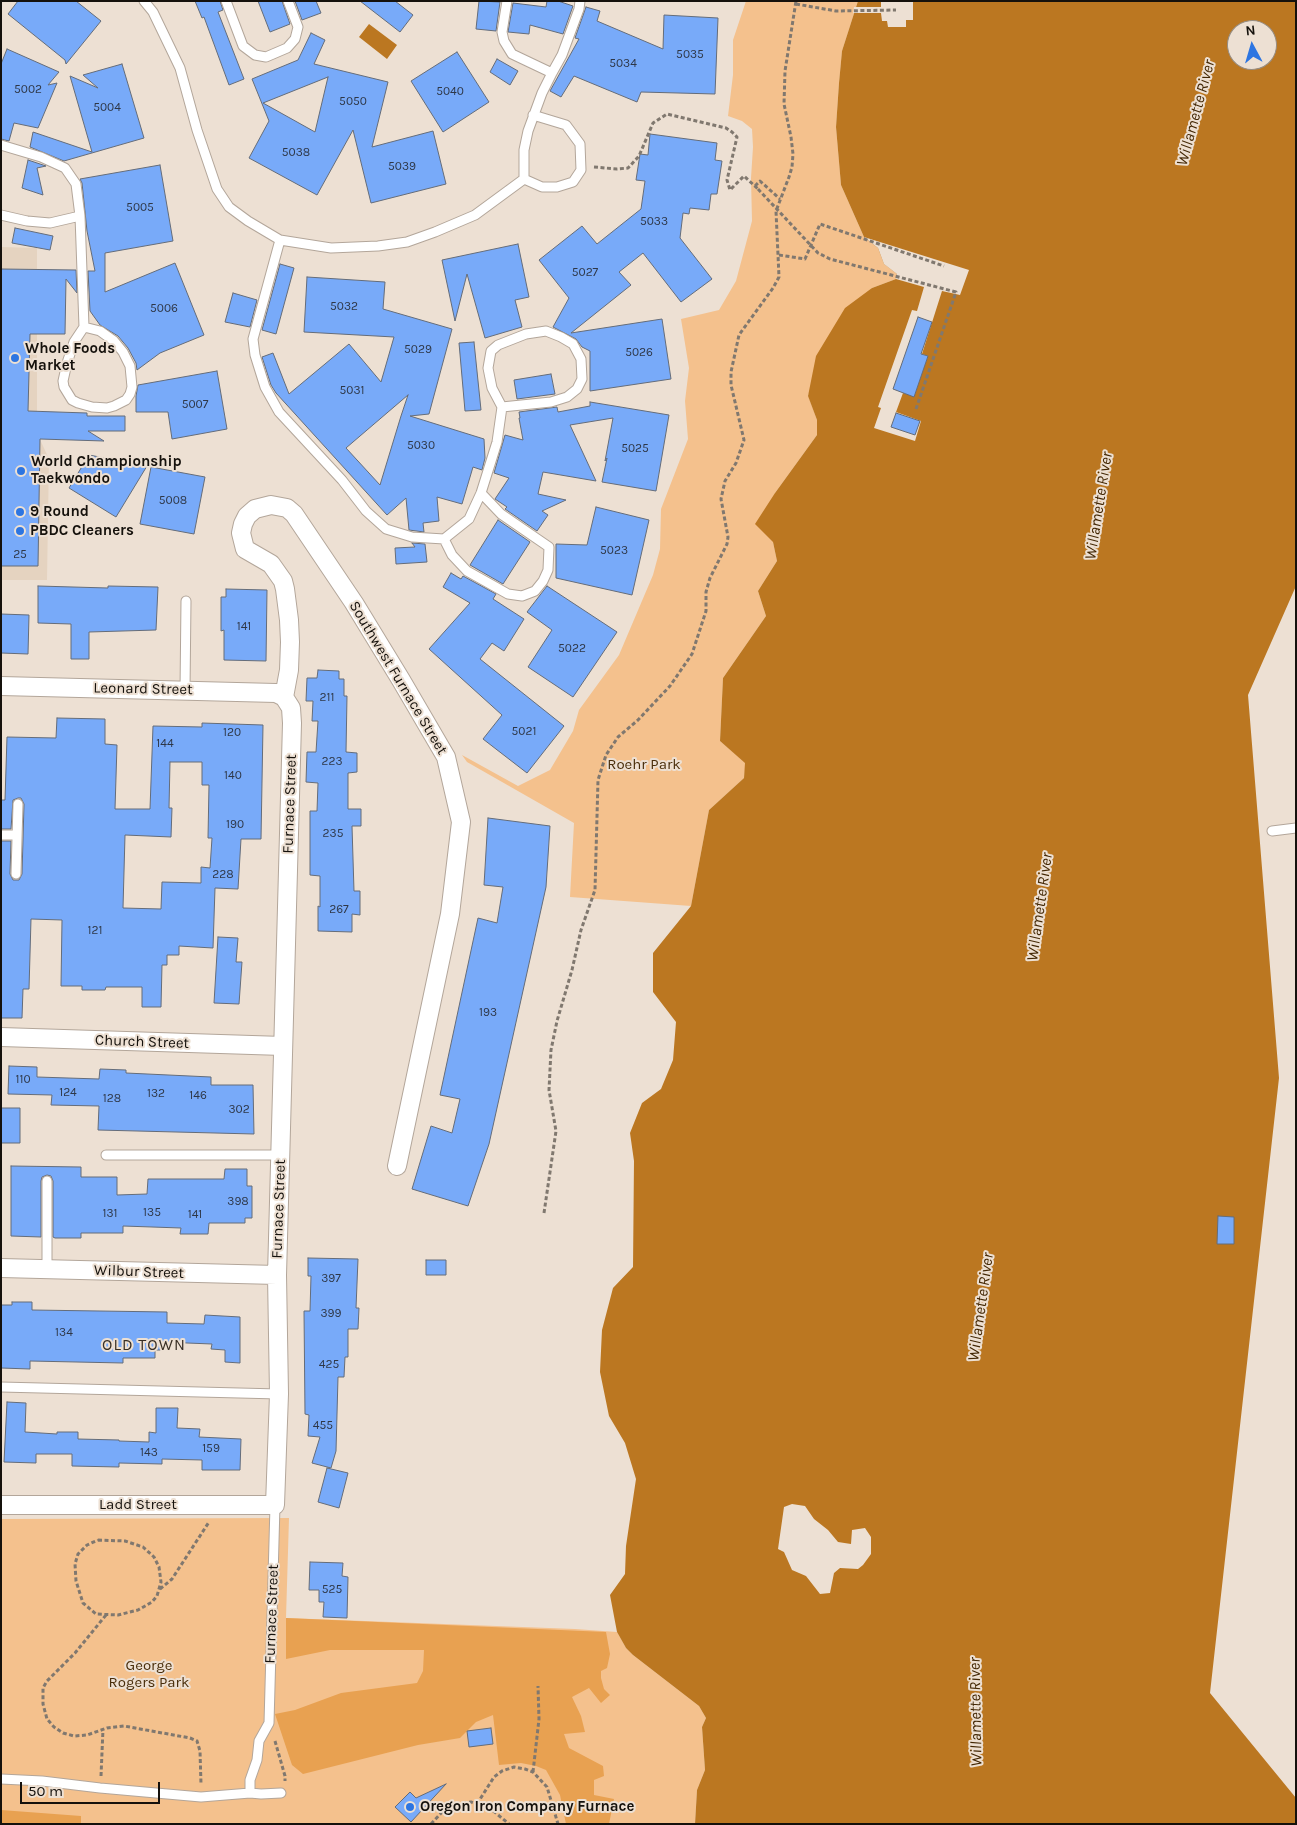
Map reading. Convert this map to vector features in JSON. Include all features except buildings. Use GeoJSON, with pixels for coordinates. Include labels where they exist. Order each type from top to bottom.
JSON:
{"type":"FeatureCollection","features":[{"type":"Feature","properties":{"kind":"street","name":"Southwest Furnace Street"},"geometry":{"type":"LineString","coordinates":[[284,697],[289,670],[290,642],[289,620],[283,581],[271,564],[245,549],[241,532],[247,516],[255,509],[271,505],[287,508],[294,514],[354,603],[402,680],[446,757],[461,822],[450,914],[397,1166]]}},
{"type":"Feature","properties":{"kind":"street","name":"Leonard Street"},"geometry":{"type":"LineString","coordinates":[[1,686],[263,691],[276,693],[284,697]]}},
{"type":"Feature","properties":{"kind":"street","name":"Furnace Street"},"geometry":{"type":"LineString","coordinates":[[275,1505],[279,1394],[277,1276],[292,723],[291,708],[284,697]]}},
{"type":"Feature","properties":{"kind":"street","name":"Church Street"},"geometry":{"type":"LineString","coordinates":[[1,1038],[284,1046]]}},
{"type":"Feature","properties":{"kind":"street","name":"Wilbur Street"},"geometry":{"type":"LineString","coordinates":[[1,1268],[277,1276]]}},
{"type":"Feature","properties":{"kind":"street","name":"Ladd Street"},"geometry":{"type":"LineString","coordinates":[[1,1505],[275,1505]]}},
{"type":"Feature","properties":{"kind":"lane"},"geometry":{"type":"LineString","coordinates":[[144,1],[152,12],[180,68],[196,130],[217,189],[229,207],[280,240],[331,248],[378,246],[407,242],[475,215],[524,179]]}},
{"type":"Feature","properties":{"kind":"lane"},"geometry":{"type":"LineString","coordinates":[[226,1],[243,46],[255,55],[266,57],[288,48],[295,39],[298,27],[288,1]]}},
{"type":"Feature","properties":{"kind":"lane"},"geometry":{"type":"LineString","coordinates":[[507,1],[502,32],[504,41],[512,54],[552,73]]}},
{"type":"Feature","properties":{"kind":"lane"},"geometry":{"type":"LineString","coordinates":[[524,179],[524,150],[533,115],[562,55],[579,9],[580,1]]}},
{"type":"Feature","properties":{"kind":"lane"},"geometry":{"type":"LineString","coordinates":[[524,179],[542,188],[557,188],[573,182],[581,170],[580,144],[566,125],[533,115]]}},
{"type":"Feature","properties":{"kind":"lane"},"geometry":{"type":"LineString","coordinates":[[1,145],[65,168],[76,184],[80,216],[84,326],[74,342],[67,363],[63,381],[64,387],[72,400],[78,403],[92,407],[106,408],[114,406],[126,400],[130,394],[132,387],[130,366],[123,352],[114,341],[100,331],[84,326]]}},
{"type":"Feature","properties":{"kind":"lane"},"geometry":{"type":"LineString","coordinates":[[1,215],[27,221],[50,223],[80,216]]}},
{"type":"Feature","properties":{"kind":"lane"},"geometry":{"type":"LineString","coordinates":[[280,240],[253,339],[255,355],[265,387],[279,412],[342,480],[366,511],[386,529],[412,538],[444,539],[469,519],[481,493],[497,442],[502,407],[492,388],[488,368],[491,352],[498,345],[526,334],[546,331],[562,337],[573,344],[581,359],[582,379],[577,389],[567,397],[551,402],[502,407]]}},
{"type":"Feature","properties":{"kind":"lane"},"geometry":{"type":"LineString","coordinates":[[444,539],[452,555],[467,570],[508,594],[522,596],[535,591],[543,581],[548,570],[549,546],[501,514],[481,493]]}},
{"type":"Feature","properties":{"kind":"lane"},"geometry":{"type":"LineString","coordinates":[[185,690],[186,601]]}},
{"type":"Feature","properties":{"kind":"lane"},"geometry":{"type":"LineString","coordinates":[[16,874],[18,804]]}},
{"type":"Feature","properties":{"kind":"lane"},"geometry":{"type":"LineString","coordinates":[[1272,831],[1296,828]]}},
{"type":"Feature","properties":{"kind":"lane"},"geometry":{"type":"LineString","coordinates":[[1,835],[17,835]]}},
{"type":"Feature","properties":{"kind":"lane"},"geometry":{"type":"LineString","coordinates":[[106,1155],[281,1155]]}},
{"type":"Feature","properties":{"kind":"lane"},"geometry":{"type":"LineString","coordinates":[[46,1181],[47,1269]]}},
{"type":"Feature","properties":{"kind":"lane"},"geometry":{"type":"LineString","coordinates":[[1,1387],[279,1394]]}},
{"type":"Feature","properties":{"kind":"lane","name":"Furnace Street"},"geometry":{"type":"LineString","coordinates":[[250,1793],[250,1780],[257,1760],[259,1741],[269,1723],[275,1505]]}},
{"type":"Feature","properties":{"kind":"lane"},"geometry":{"type":"LineString","coordinates":[[1,1779],[42,1781],[201,1797],[250,1793],[281,1793]]}},
{"type":"Feature","properties":{"kind":"path"},"geometry":{"type":"LineString","coordinates":[[544,1213],[556,1131],[550,1090],[551,1050],[557,1021],[572,970],[580,930],[595,890],[598,780],[606,755],[618,737],[638,720],[670,686],[692,654],[706,612],[706,592],[710,578],[727,544],[728,537],[721,499],[725,481],[736,463],[744,440],[730,386],[731,372],[739,335],[773,288],[778,277],[779,255],[776,211],[792,167],[792,138],[784,104],[784,72],[796,3],[836,10],[896,10]]}},
{"type":"Feature","properties":{"kind":"path"},"geometry":{"type":"LineString","coordinates":[[581,164],[591,167],[628,168],[639,156],[654,123],[667,114],[726,128],[737,137],[727,180],[730,190],[744,176],[818,253],[830,260],[956,292],[916,409]]}},
{"type":"Feature","properties":{"kind":"path"},"geometry":{"type":"LineString","coordinates":[[756,188],[760,180],[780,200]]}},
{"type":"Feature","properties":{"kind":"path"},"geometry":{"type":"LineString","coordinates":[[779,255],[805,259],[820,224],[944,266]]}},
{"type":"Feature","properties":{"kind":"path"},"geometry":{"type":"LineString","coordinates":[[159,1589],[172,1579],[218,1506]]}},
{"type":"Feature","properties":{"kind":"path"},"geometry":{"type":"LineString","coordinates":[[98,1540],[125,1541],[143,1547],[154,1557],[159,1568],[161,1582],[157,1596],[147,1606],[128,1613],[106,1615],[96,1614],[82,1603],[76,1582],[75,1564],[78,1554],[87,1545],[98,1540]]}},
{"type":"Feature","properties":{"kind":"path"},"geometry":{"type":"LineString","coordinates":[[106,1615],[75,1653],[47,1681],[43,1688],[44,1710],[47,1719],[63,1733],[81,1736],[103,1729],[124,1726],[183,1736],[197,1742],[200,1752],[201,1797]]}},
{"type":"Feature","properties":{"kind":"path"},"geometry":{"type":"LineString","coordinates":[[533,1772],[539,1719],[538,1686]]}},
{"type":"Feature","properties":{"kind":"path"},"geometry":{"type":"LineString","coordinates":[[269,1723],[285,1776],[285,1784],[281,1793]]}},
{"type":"Feature","properties":{"kind":"path"},"geometry":{"type":"LineString","coordinates":[[100,1788],[103,1729]]}},
{"type":"Feature","properties":{"kind":"path"},"geometry":{"type":"LineString","coordinates":[[477,1804],[494,1777],[502,1771],[514,1767],[533,1772],[547,1787],[558,1824]]}},
{"type":"Feature","properties":{"kind":"path"},"geometry":{"type":"LineString","coordinates":[[431,1824],[437,1815],[452,1806],[462,1803],[477,1804],[491,1809],[509,1824]]}},
{"type":"Feature","properties":{"kind":"shaded area"},"geometry":{"type":"Polygon","coordinates":[[[1,247],[37,248],[37,433],[49,459],[47,580],[1,580],[1,247]]]}},
{"type":"Feature","properties":{"kind":"shaded area"},"geometry":{"type":"Polygon","coordinates":[[[286,1618],[606,1632],[610,1654],[607,1668],[601,1671],[601,1678],[604,1689],[610,1695],[601,1703],[589,1688],[572,1697],[581,1716],[585,1732],[564,1734],[569,1748],[603,1766],[604,1776],[594,1780],[594,1795],[614,1799],[609,1824],[566,1824],[560,1795],[546,1770],[521,1763],[499,1765],[493,1715],[476,1722],[460,1738],[418,1745],[303,1774],[292,1765],[275,1714],[295,1710],[341,1693],[417,1683],[423,1671],[424,1650],[330,1650],[286,1659],[286,1618]]]}},
{"type":"Feature","properties":{"kind":"shaded area"},"geometry":{"type":"Polygon","coordinates":[[[1,1810],[81,1816],[81,1823],[192,1824],[1,1824],[1,1810]]]}},
{"type":"Feature","properties":{"kind":"green space","name":"Roehr Park"},"geometry":{"type":"Polygon","coordinates":[[[746,1],[858,1],[842,51],[839,83],[836,127],[841,185],[864,237],[879,248],[884,264],[897,274],[896,279],[872,288],[808,395],[817,420],[817,435],[775,493],[773,542],[777,561],[758,591],[766,616],[723,678],[720,741],[746,763],[744,778],[709,810],[691,906],[570,897],[574,823],[467,762],[462,755],[518,786],[550,770],[573,731],[579,710],[619,655],[653,575],[660,549],[661,509],[688,439],[685,401],[689,368],[681,319],[719,310],[736,281],[752,221],[752,129],[742,121],[728,116],[733,75],[733,40],[746,1]]]}},
{"type":"Feature","properties":{"kind":"green space","name":"George Rogers Park"},"geometry":{"type":"Polygon","coordinates":[[[289,1518],[286,1618],[617,1632],[626,1648],[633,1655],[699,1706],[706,1718],[702,1727],[705,1770],[697,1790],[695,1824],[1,1824],[1,1519],[289,1518]]]}},
{"type":"Feature","properties":{"kind":"water","name":"Willamette River"},"geometry":{"type":"Polygon","coordinates":[[[858,1],[1296,1],[1296,586],[1248,695],[1279,1078],[1210,1693],[1296,1798],[1296,1824],[695,1824],[697,1790],[705,1770],[702,1727],[706,1718],[699,1706],[633,1655],[626,1648],[617,1632],[610,1595],[625,1574],[626,1546],[636,1479],[625,1443],[609,1416],[600,1372],[602,1330],[613,1288],[633,1267],[634,1161],[630,1133],[642,1103],[661,1089],[673,1060],[676,1022],[653,992],[653,953],[691,906],[709,810],[744,778],[745,763],[720,741],[723,678],[766,616],[758,591],[777,561],[773,542],[755,524],[817,435],[817,420],[808,396],[816,356],[845,308],[872,288],[896,279],[897,274],[884,264],[878,248],[864,237],[841,185],[836,127],[842,51],[858,1]],[[792,1504],[784,1507],[778,1549],[784,1552],[792,1570],[806,1576],[820,1594],[830,1593],[834,1573],[840,1568],[858,1569],[863,1565],[871,1554],[871,1537],[865,1528],[852,1530],[851,1544],[838,1542],[828,1530],[814,1519],[805,1506],[792,1504]]]}},
{"type":"Feature","properties":{"kind":"water"},"geometry":{"type":"Polygon","coordinates":[[[369,24],[397,45],[387,59],[359,37],[369,24]]]}},
{"type":"Feature","properties":{"kind":"pier"},"geometry":{"type":"Polygon","coordinates":[[[881,2],[913,2],[913,20],[906,20],[906,27],[888,27],[887,21],[882,21],[881,13],[853,13],[854,7],[881,7],[881,2]]]}},
{"type":"Feature","properties":{"kind":"pier"},"geometry":{"type":"Polygon","coordinates":[[[864,237],[969,270],[960,295],[942,291],[922,354],[928,356],[914,396],[903,393],[896,412],[921,421],[915,441],[874,428],[881,408],[878,407],[912,310],[917,311],[924,287],[896,279],[897,274],[884,264],[878,248],[864,237]]]}},
{"type":"Feature","properties":{"kind":"place","name":"Whole Foods Market"},"geometry":{"type":"Point","coordinates":[15,358]}},
{"type":"Feature","properties":{"kind":"place","name":"World Championship Taekwondo"},"geometry":{"type":"Point","coordinates":[21,471]}},
{"type":"Feature","properties":{"kind":"place","name":"9 Round"},"geometry":{"type":"Point","coordinates":[20,512]}},
{"type":"Feature","properties":{"kind":"place","name":"PBDC Cleaners"},"geometry":{"type":"Point","coordinates":[20,531]}},
{"type":"Feature","properties":{"kind":"place","name":"Oregon Iron Company Furnace"},"geometry":{"type":"Point","coordinates":[410,1807]}},
{"type":"Feature","properties":{"kind":"district","name":"OLD TOWN"},"geometry":{"type":"Point","coordinates":[144,1345]}}]}
